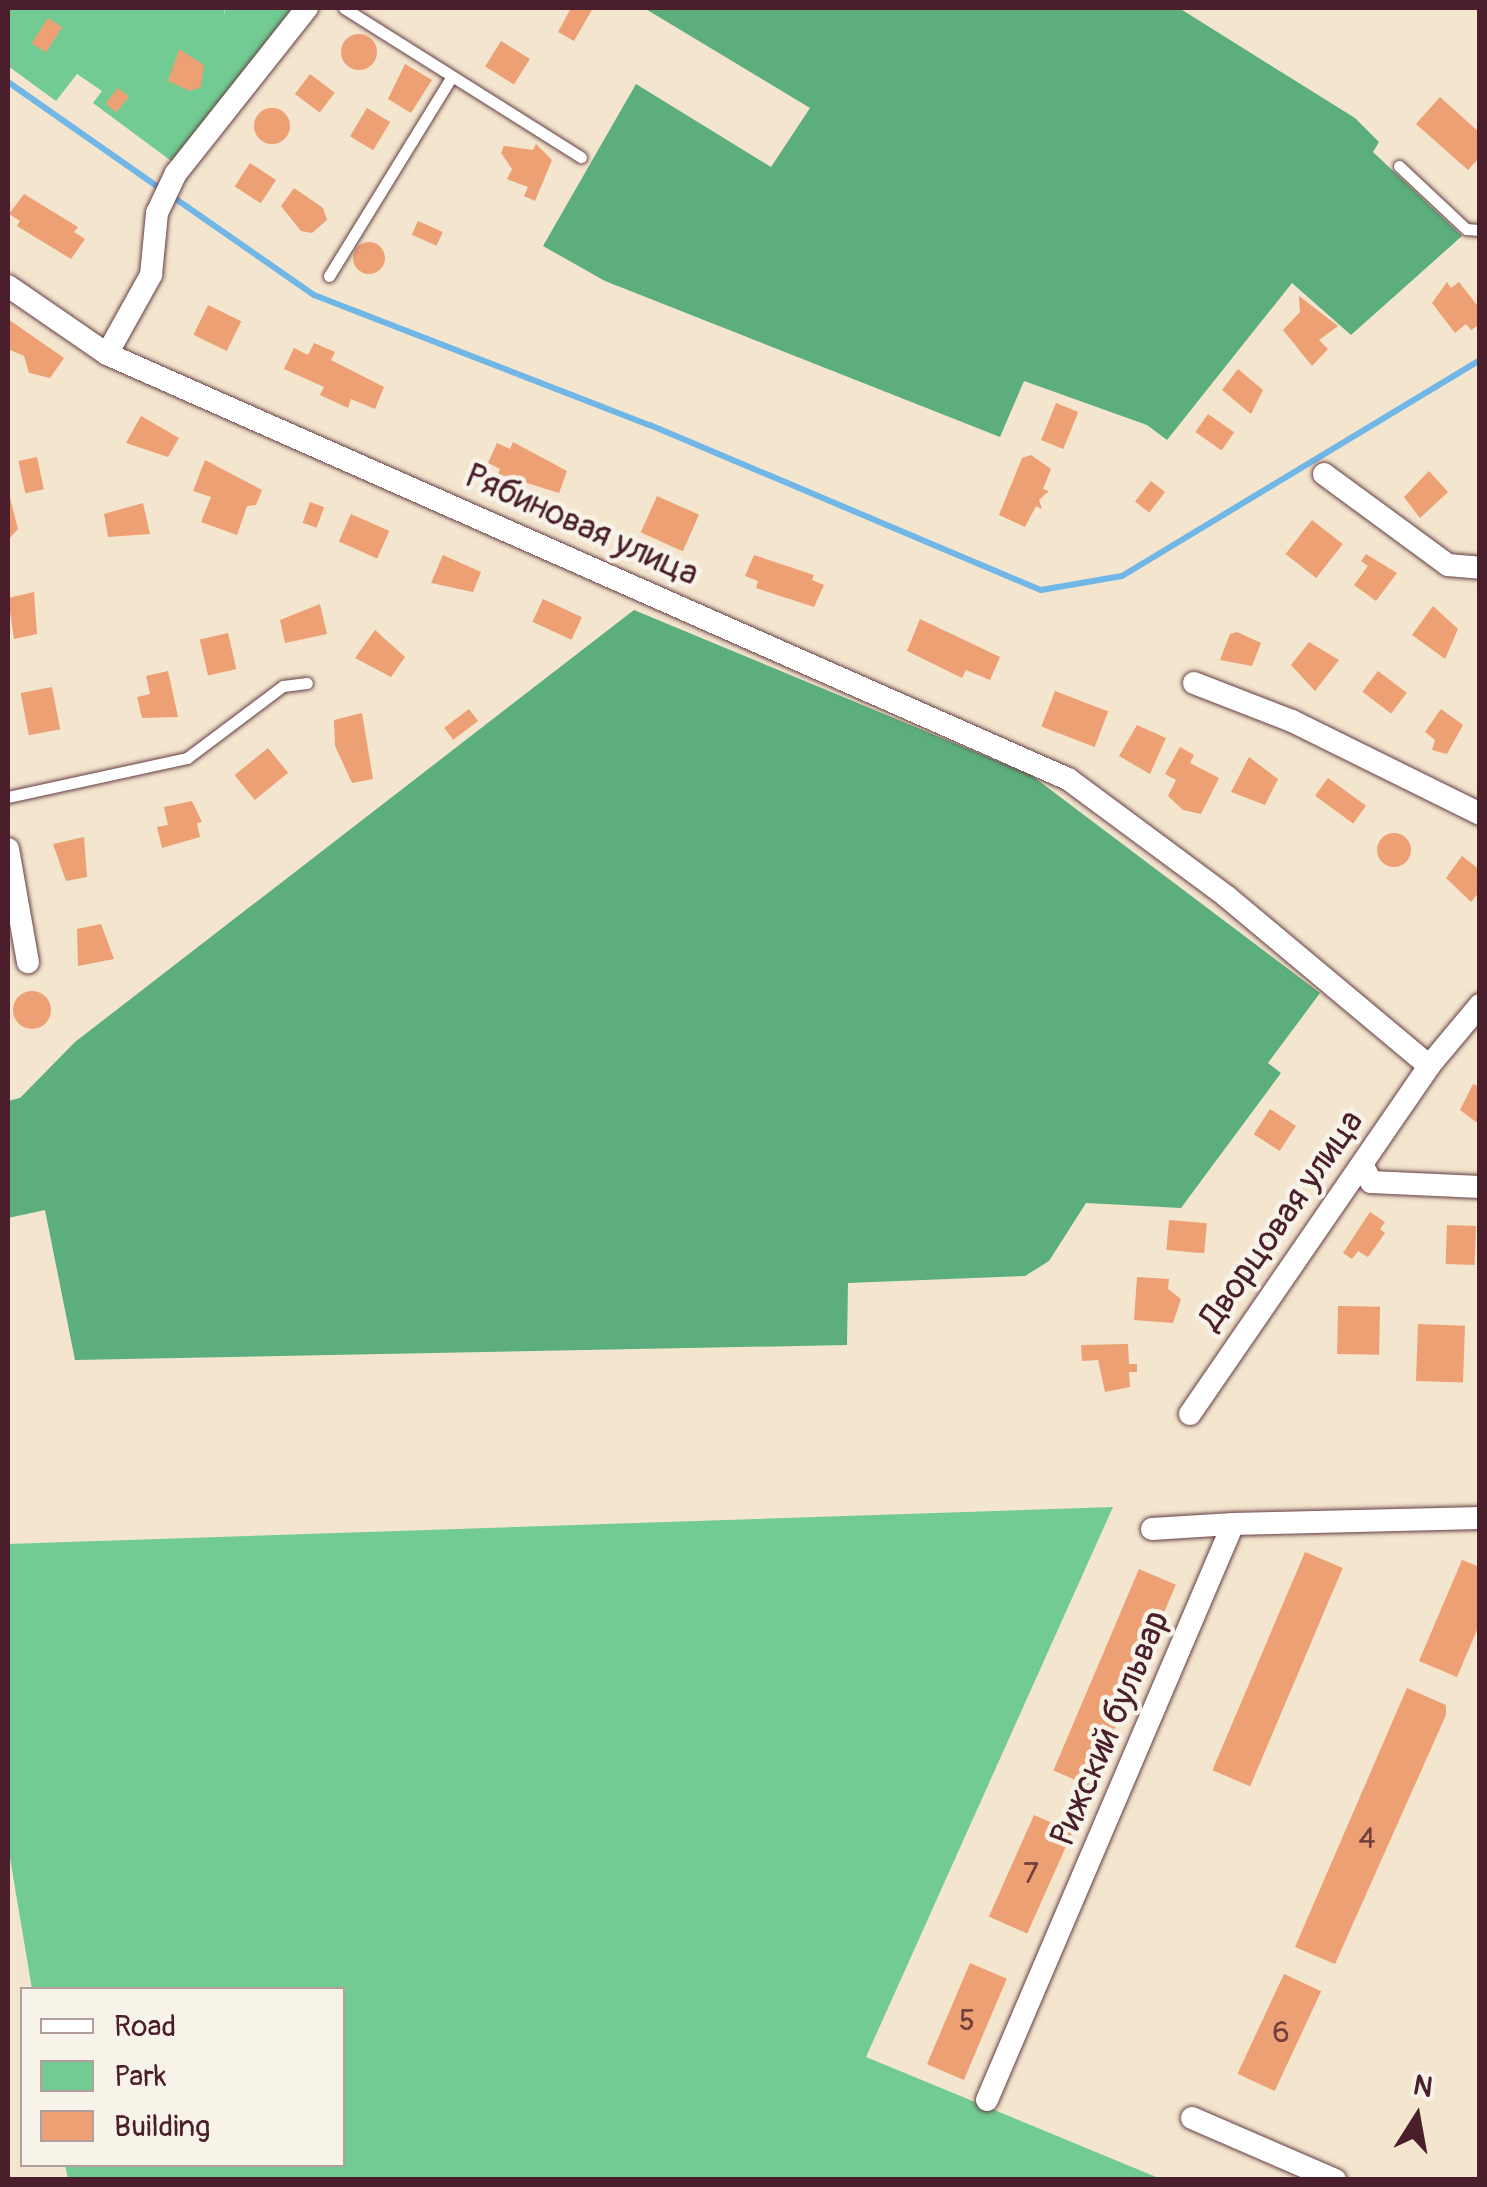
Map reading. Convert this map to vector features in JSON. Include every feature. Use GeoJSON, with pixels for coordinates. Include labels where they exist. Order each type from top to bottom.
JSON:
{"type":"FeatureCollection","features":[{"type":"Feature","properties":{"kind":"street"},"geometry":{"type":"LineString","coordinates":[[107,354],[151,276],[158,213],[176,173],[307,8]]}},
{"type":"Feature","properties":{"kind":"street","name":"Рябиновая улица"},"geometry":{"type":"LineString","coordinates":[[8,286],[107,354],[1068,778],[1226,896],[1429,1066]]}},
{"type":"Feature","properties":{"kind":"street"},"geometry":{"type":"LineString","coordinates":[[1324,474],[1448,564],[1480,568]]}},
{"type":"Feature","properties":{"kind":"street"},"geometry":{"type":"LineString","coordinates":[[1194,682],[1292,720],[1480,814]]}},
{"type":"Feature","properties":{"kind":"street"},"geometry":{"type":"LineString","coordinates":[[8,849],[28,962]]}},
{"type":"Feature","properties":{"kind":"street","name":"Дворцовая улица"},"geometry":{"type":"LineString","coordinates":[[1190,1414],[1429,1066],[1480,1005]]}},
{"type":"Feature","properties":{"kind":"street"},"geometry":{"type":"LineString","coordinates":[[1362,1166],[1372,1182],[1480,1187]]}},
{"type":"Feature","properties":{"kind":"street"},"geometry":{"type":"LineString","coordinates":[[1152,1529],[1480,1518]]}},
{"type":"Feature","properties":{"kind":"street","name":"Рижский бульвар"},"geometry":{"type":"LineString","coordinates":[[987,2100],[1233,1524]]}},
{"type":"Feature","properties":{"kind":"street"},"geometry":{"type":"LineString","coordinates":[[1192,2118],[1335,2180]]}},
{"type":"Feature","properties":{"kind":"lane"},"geometry":{"type":"LineString","coordinates":[[344,8],[450,78],[582,157]]}},
{"type":"Feature","properties":{"kind":"lane"},"geometry":{"type":"LineString","coordinates":[[329,276],[450,78]]}},
{"type":"Feature","properties":{"kind":"lane"},"geometry":{"type":"LineString","coordinates":[[1399,166],[1466,230],[1480,230]]}},
{"type":"Feature","properties":{"kind":"lane"},"geometry":{"type":"LineString","coordinates":[[8,797],[187,758],[283,686],[307,683]]}},
{"type":"Feature","properties":{"kind":"green space"},"geometry":{"type":"Polygon","coordinates":[[[8,8],[224,8],[225,15],[225,8],[292,8],[174,163],[93,103],[102,91],[77,74],[56,101],[8,66],[8,8]]]}},
{"type":"Feature","properties":{"kind":"green space"},"geometry":{"type":"Polygon","coordinates":[[[644,8],[1179,8],[1355,118],[1379,142],[1373,152],[1462,236],[1351,335],[1292,283],[1167,440],[1147,425],[1024,381],[1000,437],[605,281],[543,246],[636,84],[771,167],[810,108],[644,8]]]}},
{"type":"Feature","properties":{"kind":"green space"},"geometry":{"type":"Polygon","coordinates":[[[634,610],[1031,775],[1320,993],[1268,1063],[1281,1073],[1181,1208],[1086,1203],[1049,1261],[1025,1276],[848,1283],[847,1345],[75,1360],[45,1210],[8,1218],[8,1101],[20,1098],[75,1042],[634,610]]]}},
{"type":"Feature","properties":{"kind":"green space"},"geometry":{"type":"Polygon","coordinates":[[[1113,1507],[866,2057],[1161,2179],[68,2179],[65,2167],[345,2167],[345,1987],[32,1987],[8,1846],[8,1544],[1113,1507]]]}},
{"type":"Feature","properties":{"kind":"building"},"geometry":{"type":"Polygon","coordinates":[[[571,8],[593,8],[574,41],[558,32],[571,8]]]}},
{"type":"Feature","properties":{"kind":"building"},"geometry":{"type":"Polygon","coordinates":[[[48,18],[62,27],[46,52],[32,43],[48,18]]]}},
{"type":"Feature","properties":{"kind":"building"},"geometry":{"type":"Polygon","coordinates":[[[359,34],[372,39],[377,52],[372,65],[359,70],[346,65],[341,52],[346,39],[359,34]]]}},
{"type":"Feature","properties":{"kind":"building"},"geometry":{"type":"Polygon","coordinates":[[[501,41],[530,59],[514,84],[485,66],[501,41]]]}},
{"type":"Feature","properties":{"kind":"building"},"geometry":{"type":"Polygon","coordinates":[[[179,49],[204,65],[201,87],[190,91],[168,81],[179,49]]]}},
{"type":"Feature","properties":{"kind":"building"},"geometry":{"type":"Polygon","coordinates":[[[405,64],[432,80],[411,113],[388,99],[405,64]]]}},
{"type":"Feature","properties":{"kind":"building"},"geometry":{"type":"Polygon","coordinates":[[[310,74],[335,93],[320,113],[295,94],[310,74]]]}},
{"type":"Feature","properties":{"kind":"building"},"geometry":{"type":"Polygon","coordinates":[[[118,88],[129,97],[116,112],[105,104],[118,88]]]}},
{"type":"Feature","properties":{"kind":"building"},"geometry":{"type":"Polygon","coordinates":[[[1440,97],[1480,133],[1480,157],[1468,170],[1416,124],[1440,97]]]}},
{"type":"Feature","properties":{"kind":"building"},"geometry":{"type":"Polygon","coordinates":[[[272,108],[285,113],[290,126],[285,139],[272,144],[259,139],[254,126],[259,113],[272,108]]]}},
{"type":"Feature","properties":{"kind":"building"},"geometry":{"type":"Polygon","coordinates":[[[367,108],[390,122],[373,150],[350,136],[367,108]]]}},
{"type":"Feature","properties":{"kind":"building"},"geometry":{"type":"Polygon","coordinates":[[[536,144],[552,160],[535,201],[524,196],[528,187],[507,179],[512,169],[501,153],[504,146],[533,150],[536,144]]]}},
{"type":"Feature","properties":{"kind":"building"},"geometry":{"type":"Polygon","coordinates":[[[250,163],[276,180],[261,203],[235,186],[250,163]]]}},
{"type":"Feature","properties":{"kind":"building"},"geometry":{"type":"Polygon","coordinates":[[[294,188],[323,208],[327,220],[312,233],[301,231],[281,206],[294,188]]]}},
{"type":"Feature","properties":{"kind":"building"},"geometry":{"type":"Polygon","coordinates":[[[24,194],[78,227],[74,232],[85,239],[71,259],[17,226],[20,221],[9,214],[24,194]]]}},
{"type":"Feature","properties":{"kind":"building"},"geometry":{"type":"Polygon","coordinates":[[[418,221],[443,232],[437,246],[412,235],[418,221]]]}},
{"type":"Feature","properties":{"kind":"building"},"geometry":{"type":"Polygon","coordinates":[[[369,242],[380,247],[385,258],[380,269],[369,274],[358,269],[353,258],[358,247],[369,242]]]}},
{"type":"Feature","properties":{"kind":"building"},"geometry":{"type":"Polygon","coordinates":[[[1447,282],[1451,288],[1459,282],[1480,309],[1480,324],[1471,330],[1466,324],[1455,333],[1432,303],[1447,282]]]}},
{"type":"Feature","properties":{"kind":"building"},"geometry":{"type":"Polygon","coordinates":[[[1299,296],[1338,326],[1319,340],[1328,349],[1312,366],[1283,330],[1300,312],[1299,296]]]}},
{"type":"Feature","properties":{"kind":"building"},"geometry":{"type":"Polygon","coordinates":[[[208,305],[241,321],[227,351],[194,335],[208,305]]]}},
{"type":"Feature","properties":{"kind":"building"},"geometry":{"type":"Polygon","coordinates":[[[8,319],[64,358],[50,378],[29,373],[24,356],[8,349],[8,319]]]}},
{"type":"Feature","properties":{"kind":"building"},"geometry":{"type":"Polygon","coordinates":[[[314,343],[335,352],[331,360],[384,387],[375,409],[351,399],[348,408],[320,395],[324,387],[284,369],[294,348],[308,355],[314,343]]]}},
{"type":"Feature","properties":{"kind":"building"},"geometry":{"type":"Polygon","coordinates":[[[1238,369],[1263,390],[1251,414],[1222,390],[1238,369]]]}},
{"type":"Feature","properties":{"kind":"building"},"geometry":{"type":"Polygon","coordinates":[[[1056,403],[1078,412],[1063,449],[1041,440],[1056,403]]]}},
{"type":"Feature","properties":{"kind":"building"},"geometry":{"type":"Polygon","coordinates":[[[1208,414],[1234,432],[1222,450],[1195,432],[1208,414]]]}},
{"type":"Feature","properties":{"kind":"building"},"geometry":{"type":"Polygon","coordinates":[[[141,416],[179,438],[168,457],[126,443],[141,416]]]}},
{"type":"Feature","properties":{"kind":"building"},"geometry":{"type":"Polygon","coordinates":[[[513,442],[567,471],[559,493],[498,474],[500,469],[488,463],[497,443],[510,449],[513,442]]]}},
{"type":"Feature","properties":{"kind":"building"},"geometry":{"type":"Polygon","coordinates":[[[1031,455],[1051,469],[1043,489],[1049,491],[1039,500],[1042,509],[1036,506],[1025,527],[999,515],[1022,458],[1031,455]]]}},
{"type":"Feature","properties":{"kind":"building"},"geometry":{"type":"Polygon","coordinates":[[[37,457],[44,489],[25,493],[18,461],[37,457]]]}},
{"type":"Feature","properties":{"kind":"building"},"geometry":{"type":"Polygon","coordinates":[[[205,460],[262,490],[256,505],[247,506],[237,535],[201,522],[211,497],[193,491],[205,460]]]}},
{"type":"Feature","properties":{"kind":"building"},"geometry":{"type":"Polygon","coordinates":[[[1429,471],[1448,492],[1420,518],[1404,497],[1429,471]]]}},
{"type":"Feature","properties":{"kind":"building"},"geometry":{"type":"Polygon","coordinates":[[[1151,481],[1165,492],[1149,513],[1135,501],[1151,481]]]}},
{"type":"Feature","properties":{"kind":"building"},"geometry":{"type":"Polygon","coordinates":[[[8,490],[18,529],[8,540],[8,490]]]}},
{"type":"Feature","properties":{"kind":"building"},"geometry":{"type":"Polygon","coordinates":[[[657,496],[699,515],[683,551],[641,533],[657,496]]]}},
{"type":"Feature","properties":{"kind":"building"},"geometry":{"type":"Polygon","coordinates":[[[310,502],[324,507],[317,528],[302,523],[310,502]]]}},
{"type":"Feature","properties":{"kind":"building"},"geometry":{"type":"Polygon","coordinates":[[[143,503],[150,534],[108,537],[104,514],[143,503]]]}},
{"type":"Feature","properties":{"kind":"building"},"geometry":{"type":"Polygon","coordinates":[[[351,514],[389,531],[377,558],[339,541],[351,514]]]}},
{"type":"Feature","properties":{"kind":"building"},"geometry":{"type":"Polygon","coordinates":[[[1312,520],[1343,544],[1316,578],[1286,554],[1312,520]]]}},
{"type":"Feature","properties":{"kind":"building"},"geometry":{"type":"Polygon","coordinates":[[[1366,554],[1397,573],[1376,601],[1354,585],[1368,566],[1361,561],[1366,554]]]}},
{"type":"Feature","properties":{"kind":"building"},"geometry":{"type":"Polygon","coordinates":[[[443,555],[481,572],[473,592],[431,583],[443,555]]]}},
{"type":"Feature","properties":{"kind":"building"},"geometry":{"type":"Polygon","coordinates":[[[754,555],[814,575],[812,580],[824,585],[814,607],[756,588],[758,581],[745,576],[754,555]]]}},
{"type":"Feature","properties":{"kind":"building"},"geometry":{"type":"Polygon","coordinates":[[[34,592],[37,634],[14,639],[8,598],[34,592]]]}},
{"type":"Feature","properties":{"kind":"building"},"geometry":{"type":"Polygon","coordinates":[[[543,599],[582,617],[571,640],[532,622],[543,599]]]}},
{"type":"Feature","properties":{"kind":"building"},"geometry":{"type":"Polygon","coordinates":[[[320,604],[327,634],[285,643],[280,620],[320,604]]]}},
{"type":"Feature","properties":{"kind":"building"},"geometry":{"type":"Polygon","coordinates":[[[1433,606],[1458,629],[1445,659],[1412,635],[1433,606]]]}},
{"type":"Feature","properties":{"kind":"building"},"geometry":{"type":"Polygon","coordinates":[[[920,619],[1000,657],[990,680],[966,670],[962,678],[907,651],[920,619]]]}},
{"type":"Feature","properties":{"kind":"building"},"geometry":{"type":"Polygon","coordinates":[[[375,630],[405,657],[391,677],[355,658],[375,630]]]}},
{"type":"Feature","properties":{"kind":"building"},"geometry":{"type":"Polygon","coordinates":[[[1237,632],[1261,643],[1252,666],[1220,660],[1230,634],[1237,632]]]}},
{"type":"Feature","properties":{"kind":"building"},"geometry":{"type":"Polygon","coordinates":[[[228,633],[236,669],[208,676],[200,640],[228,633]]]}},
{"type":"Feature","properties":{"kind":"building"},"geometry":{"type":"Polygon","coordinates":[[[1309,642],[1339,660],[1315,691],[1291,665],[1309,642]]]}},
{"type":"Feature","properties":{"kind":"building"},"geometry":{"type":"Polygon","coordinates":[[[168,671],[178,717],[142,718],[137,697],[150,694],[146,676],[168,671]]]}},
{"type":"Feature","properties":{"kind":"building"},"geometry":{"type":"Polygon","coordinates":[[[1378,671],[1407,693],[1391,713],[1362,692],[1378,671]]]}},
{"type":"Feature","properties":{"kind":"building"},"geometry":{"type":"Polygon","coordinates":[[[52,687],[60,729],[29,735],[21,693],[52,687]]]}},
{"type":"Feature","properties":{"kind":"building"},"geometry":{"type":"Polygon","coordinates":[[[1055,691],[1108,711],[1095,747],[1041,726],[1055,691]]]}},
{"type":"Feature","properties":{"kind":"building"},"geometry":{"type":"Polygon","coordinates":[[[469,709],[478,721],[453,740],[444,728],[469,709]]]}},
{"type":"Feature","properties":{"kind":"building"},"geometry":{"type":"Polygon","coordinates":[[[1441,709],[1463,725],[1447,754],[1432,750],[1435,740],[1425,732],[1441,709]]]}},
{"type":"Feature","properties":{"kind":"building"},"geometry":{"type":"Polygon","coordinates":[[[362,713],[373,779],[352,783],[335,746],[334,720],[362,713]]]}},
{"type":"Feature","properties":{"kind":"building"},"geometry":{"type":"Polygon","coordinates":[[[1137,725],[1166,738],[1150,774],[1119,756],[1137,725]]]}},
{"type":"Feature","properties":{"kind":"building"},"geometry":{"type":"Polygon","coordinates":[[[1180,747],[1194,755],[1190,763],[1219,778],[1201,814],[1183,810],[1168,796],[1176,780],[1165,774],[1180,747]]]}},
{"type":"Feature","properties":{"kind":"building"},"geometry":{"type":"Polygon","coordinates":[[[268,748],[288,773],[255,800],[235,775],[268,748]]]}},
{"type":"Feature","properties":{"kind":"building"},"geometry":{"type":"Polygon","coordinates":[[[1249,757],[1278,779],[1265,805],[1231,792],[1249,757]]]}},
{"type":"Feature","properties":{"kind":"building"},"geometry":{"type":"Polygon","coordinates":[[[1328,778],[1366,806],[1353,823],[1315,796],[1328,778]]]}},
{"type":"Feature","properties":{"kind":"building"},"geometry":{"type":"Polygon","coordinates":[[[192,801],[202,822],[197,823],[200,837],[162,848],[157,827],[168,825],[164,807],[192,801]]]}},
{"type":"Feature","properties":{"kind":"building"},"geometry":{"type":"Polygon","coordinates":[[[1394,833],[1406,838],[1411,850],[1406,862],[1394,867],[1382,862],[1377,850],[1382,838],[1394,833]]]}},
{"type":"Feature","properties":{"kind":"building"},"geometry":{"type":"Polygon","coordinates":[[[84,837],[87,877],[66,881],[53,844],[84,837]]]}},
{"type":"Feature","properties":{"kind":"building"},"geometry":{"type":"Polygon","coordinates":[[[1462,856],[1480,870],[1480,891],[1471,902],[1446,878],[1462,856]]]}},
{"type":"Feature","properties":{"kind":"building"},"geometry":{"type":"Polygon","coordinates":[[[101,924],[114,959],[78,966],[77,929],[101,924]]]}},
{"type":"Feature","properties":{"kind":"building"},"geometry":{"type":"Polygon","coordinates":[[[32,991],[46,996],[51,1010],[46,1024],[32,1029],[18,1024],[13,1010],[18,996],[32,991]]]}},
{"type":"Feature","properties":{"kind":"building"},"geometry":{"type":"Polygon","coordinates":[[[1473,1084],[1480,1087],[1480,1125],[1460,1110],[1473,1084]]]}},
{"type":"Feature","properties":{"kind":"building"},"geometry":{"type":"Polygon","coordinates":[[[1270,1109],[1296,1126],[1280,1151],[1254,1134],[1270,1109]]]}},
{"type":"Feature","properties":{"kind":"building"},"geometry":{"type":"Polygon","coordinates":[[[1370,1212],[1385,1222],[1380,1229],[1385,1233],[1368,1257],[1358,1251],[1352,1259],[1343,1253],[1370,1212]]]}},
{"type":"Feature","properties":{"kind":"building"},"geometry":{"type":"Polygon","coordinates":[[[1169,1220],[1207,1223],[1204,1253],[1166,1250],[1169,1220]]]}},
{"type":"Feature","properties":{"kind":"building"},"geometry":{"type":"Polygon","coordinates":[[[1447,1225],[1476,1226],[1475,1265],[1446,1264],[1447,1225]]]}},
{"type":"Feature","properties":{"kind":"building"},"geometry":{"type":"Polygon","coordinates":[[[1137,1277],[1169,1279],[1168,1289],[1181,1299],[1173,1323],[1134,1320],[1137,1277]]]}},
{"type":"Feature","properties":{"kind":"building"},"geometry":{"type":"Polygon","coordinates":[[[1338,1306],[1380,1307],[1379,1355],[1337,1354],[1338,1306]]]}},
{"type":"Feature","properties":{"kind":"building"},"geometry":{"type":"Polygon","coordinates":[[[1418,1324],[1465,1326],[1463,1383],[1416,1381],[1418,1324]]]}},
{"type":"Feature","properties":{"kind":"building"},"geometry":{"type":"Polygon","coordinates":[[[1128,1344],[1129,1364],[1137,1364],[1137,1372],[1129,1372],[1130,1387],[1105,1392],[1098,1360],[1082,1361],[1081,1345],[1128,1344]]]}},
{"type":"Feature","properties":{"kind":"building"},"geometry":{"type":"Polygon","coordinates":[[[1305,1552],[1343,1568],[1250,1786],[1212,1770],[1305,1552]]]}},
{"type":"Feature","properties":{"kind":"building"},"geometry":{"type":"Polygon","coordinates":[[[1462,1560],[1480,1567],[1480,1623],[1457,1677],[1419,1661],[1462,1560]]]}},
{"type":"Feature","properties":{"kind":"building"},"geometry":{"type":"Polygon","coordinates":[[[1139,1569],[1176,1585],[1090,1786],[1053,1771],[1139,1569]]]}},
{"type":"Feature","properties":{"kind":"building"},"geometry":{"type":"Polygon","coordinates":[[[1407,1688],[1446,1705],[1446,1715],[1335,1964],[1295,1947],[1407,1688]]]}},
{"type":"Feature","properties":{"kind":"building"},"geometry":{"type":"Polygon","coordinates":[[[1034,1815],[1072,1832],[1027,1933],[989,1916],[1034,1815]]]}},
{"type":"Feature","properties":{"kind":"building"},"geometry":{"type":"Polygon","coordinates":[[[970,1963],[1007,1979],[964,2080],[927,2064],[970,1963]]]}},
{"type":"Feature","properties":{"kind":"building"},"geometry":{"type":"Polygon","coordinates":[[[1284,1974],[1321,1991],[1275,2091],[1238,2074],[1284,1974]]]}},
{"type":"Feature","properties":{"kind":"waterway"},"geometry":{"type":"LineString","coordinates":[[8,82],[162,190]]}},
{"type":"Feature","properties":{"kind":"waterway"},"geometry":{"type":"LineString","coordinates":[[173,197],[314,295],[650,425],[1041,590],[1122,576],[1480,360]]}}]}
